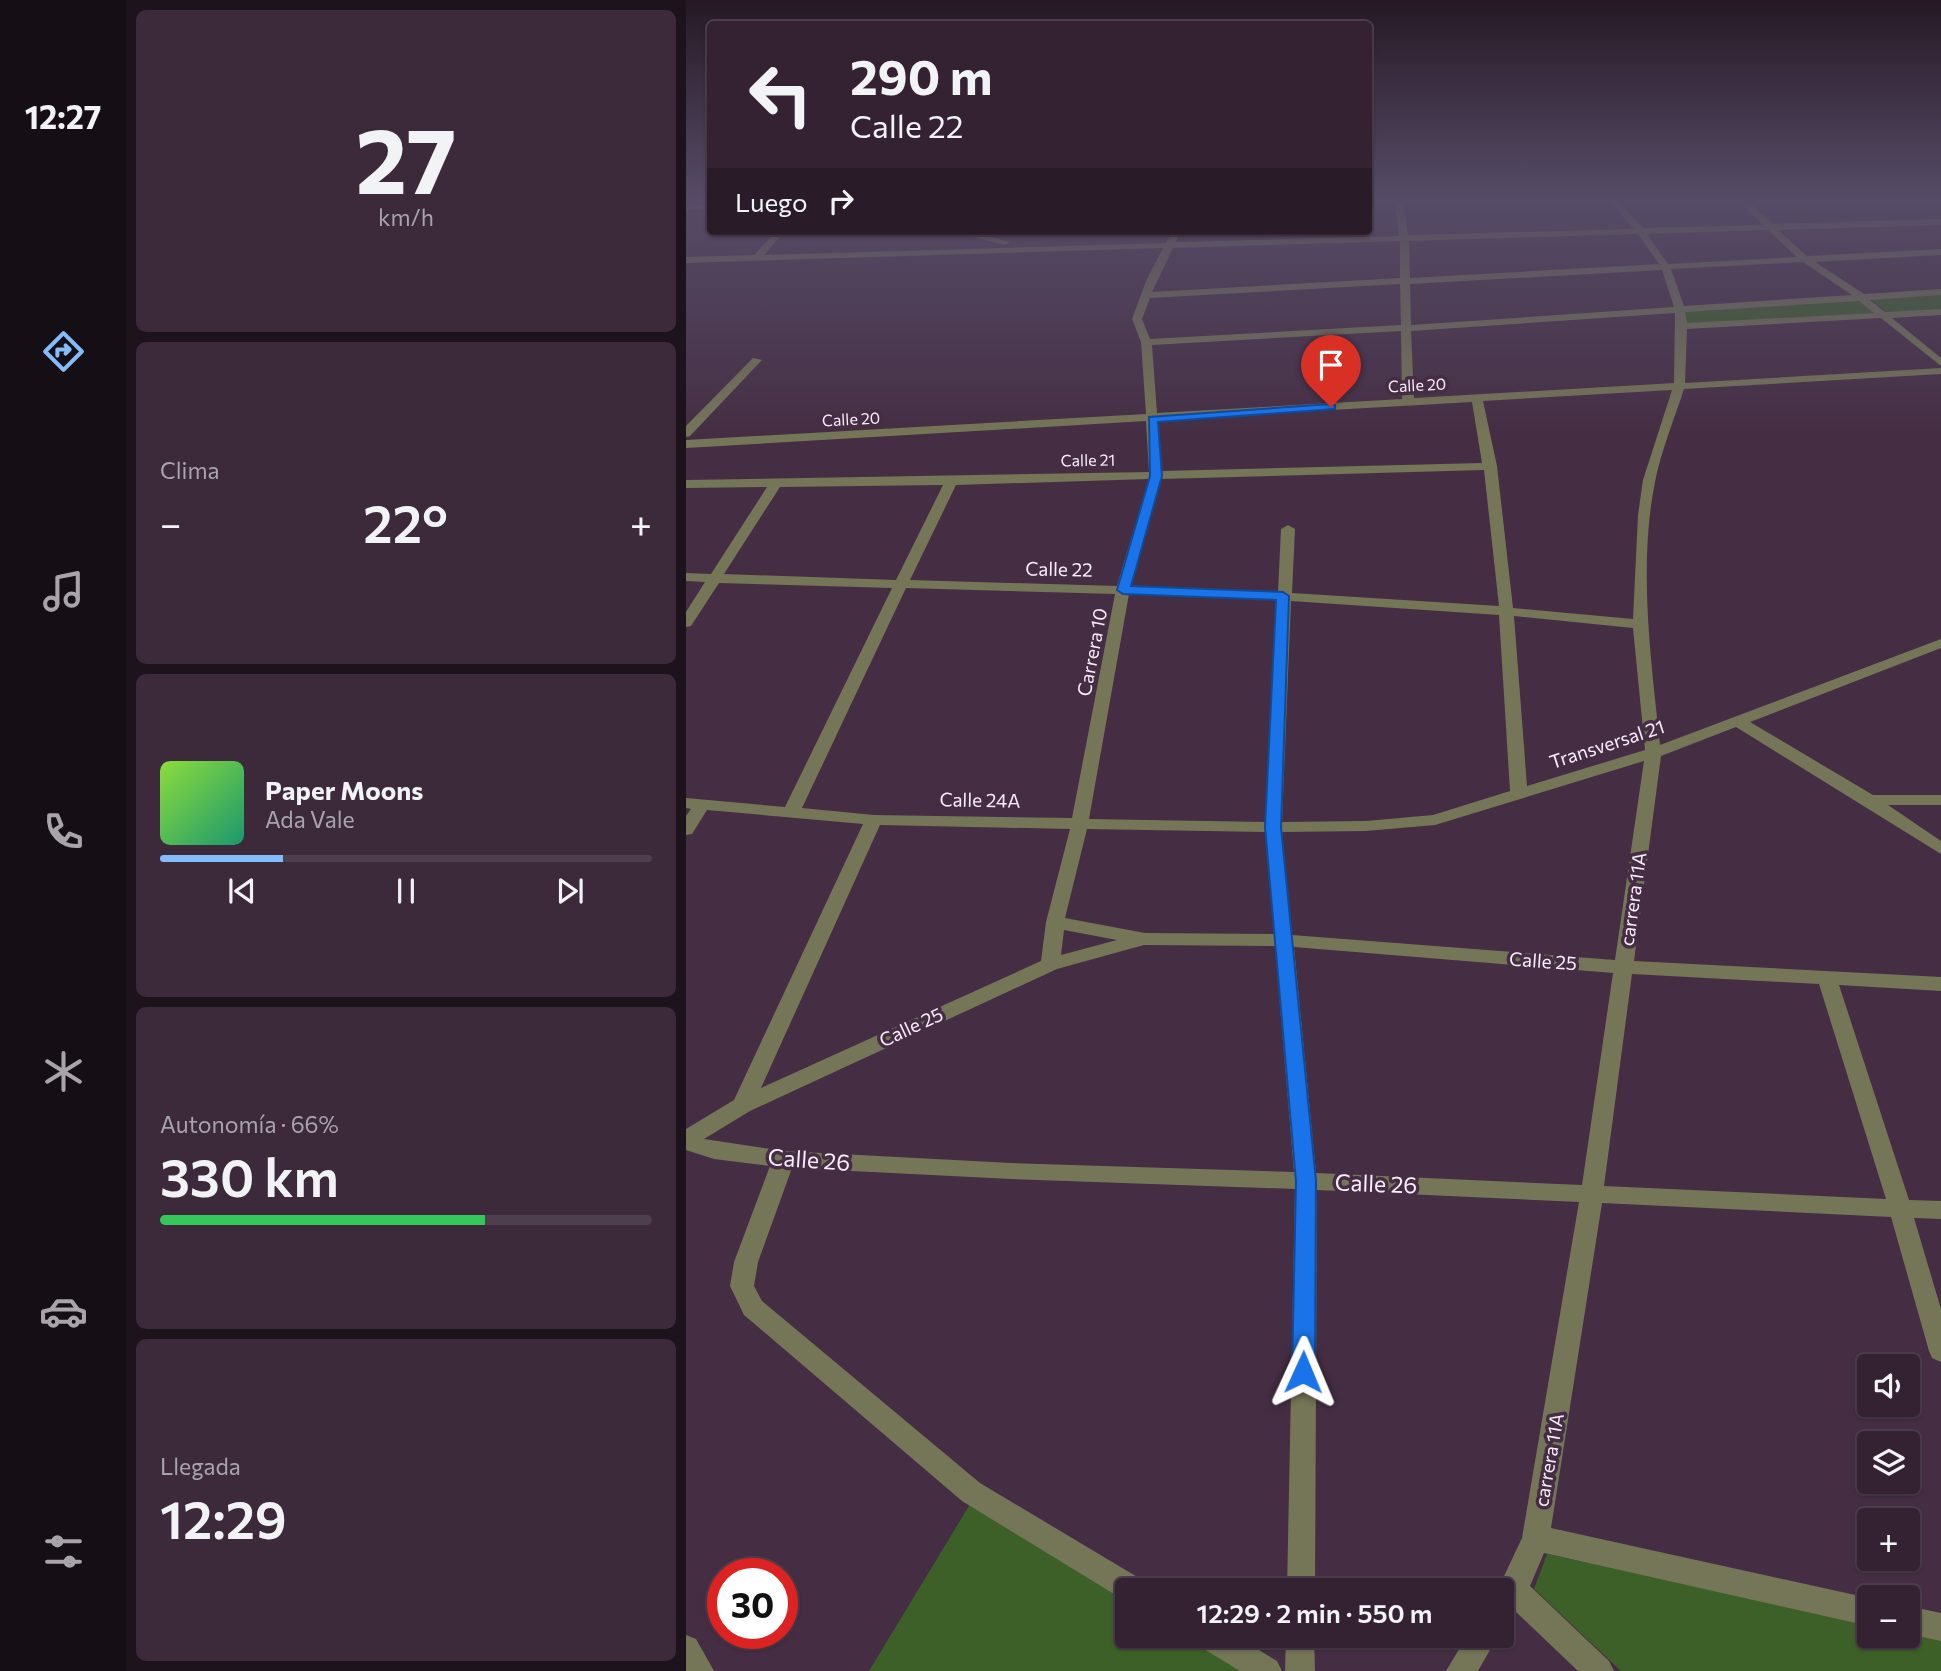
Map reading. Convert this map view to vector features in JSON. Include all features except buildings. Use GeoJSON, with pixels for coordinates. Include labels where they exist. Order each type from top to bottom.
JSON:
{"type":"FeatureCollection","features":[{"type":"Feature","properties":{"kind":"street","name":"Carrera 10"},"geometry":{"type":"LineString","coordinates":[[1050,964],[1055,922],[1080,823],[1123,590],[1156,476],[1146,342],[1138,319],[1153,279]]}},
{"type":"Feature","properties":{"kind":"street"},"geometry":{"type":"LineString","coordinates":[[1146,295],[1405,279],[1408,401]]}},
{"type":"Feature","properties":{"kind":"street","name":"carrera 11A"},"geometry":{"type":"LineString","coordinates":[[1514,1587],[1536,1538],[1592,1193],[1653,753],[1640,624],[1644,515],[1649,480],[1679,387],[1681,318],[1669,279]]}},
{"type":"Feature","properties":{"kind":"street"},"geometry":{"type":"LineString","coordinates":[[1835,279],[1861,296],[1941,363]]}},
{"type":"Feature","properties":{"kind":"street"},"geometry":{"type":"LineString","coordinates":[[1681,318],[1861,296],[1941,292]]}},
{"type":"Feature","properties":{"kind":"street"},"geometry":{"type":"LineString","coordinates":[[1146,342],[1408,328],[1941,312]]}},
{"type":"Feature","properties":{"kind":"street"},"geometry":{"type":"LineString","coordinates":[[686,433],[757,360]]}},
{"type":"Feature","properties":{"kind":"street","name":"Calle 20"},"geometry":{"type":"LineString","coordinates":[[686,444],[1941,372]]}},
{"type":"Feature","properties":{"kind":"street"},"geometry":{"type":"LineString","coordinates":[[1477,398],[1491,466],[1507,610],[1519,793]]}},
{"type":"Feature","properties":{"kind":"street","name":"Calle 21"},"geometry":{"type":"LineString","coordinates":[[686,484],[951,481],[1491,466]]}},
{"type":"Feature","properties":{"kind":"street"},"geometry":{"type":"LineString","coordinates":[[791,813],[898,586],[951,481]]}},
{"type":"Feature","properties":{"kind":"street"},"geometry":{"type":"LineString","coordinates":[[686,624],[776,484]]}},
{"type":"Feature","properties":{"kind":"street"},"geometry":{"type":"LineString","coordinates":[[1288,529],[1273,827],[1306,1181],[1301,1578]]}},
{"type":"Feature","properties":{"kind":"street","name":"Calle 22"},"geometry":{"type":"LineString","coordinates":[[686,577],[898,586],[1283,596],[1507,610],[1640,624]]}},
{"type":"Feature","properties":{"kind":"street","name":"Transversal 21"},"geometry":{"type":"LineString","coordinates":[[1273,827],[1366,826],[1435,820],[1653,753],[1941,643]]}},
{"type":"Feature","properties":{"kind":"street"},"geometry":{"type":"LineString","coordinates":[[1736,720],[1869,800],[1941,849]]}},
{"type":"Feature","properties":{"kind":"street"},"geometry":{"type":"LineString","coordinates":[[1869,800],[1941,800]]}},
{"type":"Feature","properties":{"kind":"street"},"geometry":{"type":"LineString","coordinates":[[686,830],[694,804]]}},
{"type":"Feature","properties":{"kind":"street","name":"Calle 24A"},"geometry":{"type":"LineString","coordinates":[[694,804],[874,820],[1273,827]]}},
{"type":"Feature","properties":{"kind":"street"},"geometry":{"type":"LineString","coordinates":[[742,1105],[874,820]]}},
{"type":"Feature","properties":{"kind":"street","name":"Calle 25"},"geometry":{"type":"LineString","coordinates":[[1055,922],[1145,939],[1283,940],[1623,967],[1941,984]]}},
{"type":"Feature","properties":{"kind":"street","name":"Calle 25"},"geometry":{"type":"LineString","coordinates":[[686,1141],[742,1105],[1050,964],[1145,939]]}},
{"type":"Feature","properties":{"kind":"street"},"geometry":{"type":"LineString","coordinates":[[1828,980],[1900,1209],[1941,1351]]}},
{"type":"Feature","properties":{"kind":"street","name":"Calle 26"},"geometry":{"type":"LineString","coordinates":[[686,1141],[714,1151],[783,1159],[1941,1210]]}},
{"type":"Feature","properties":{"kind":"street"},"geometry":{"type":"LineString","coordinates":[[783,1159],[746,1262],[742,1286],[753,1308],[971,1492],[1115,1579]]}},
{"type":"Feature","properties":{"kind":"street"},"geometry":{"type":"LineString","coordinates":[[1536,1538],[1857,1609]]}},
{"type":"Feature","properties":{"kind":"street"},"geometry":{"type":"LineString","coordinates":[[1514,1605],[1599,1671]]}},
{"type":"Feature","properties":{"kind":"street"},"geometry":{"type":"LineString","coordinates":[[1920,1623],[1941,1628]]}},
{"type":"Feature","properties":{"kind":"street"},"geometry":{"type":"LineString","coordinates":[[1229,1648],[1267,1671]]}},
{"type":"Feature","properties":{"kind":"street"},"geometry":{"type":"LineString","coordinates":[[1300,1648],[1300,1671]]}},
{"type":"Feature","properties":{"kind":"street"},"geometry":{"type":"LineString","coordinates":[[1461,1671],[1476,1648]]}},
{"type":"Feature","properties":{"kind":"street"},"geometry":{"type":"LineString","coordinates":[[686,1649],[699,1671]]}},
{"type":"Feature","properties":{"kind":"green space"},"geometry":{"type":"Polygon","coordinates":[[[1941,294],[1941,310],[1886,312],[1869,298],[1941,294]]]}},
{"type":"Feature","properties":{"kind":"green space"},"geometry":{"type":"Polygon","coordinates":[[[1859,298],[1878,313],[1685,324],[1685,310],[1859,298]]]}},
{"type":"Feature","properties":{"kind":"green space"},"geometry":{"type":"Polygon","coordinates":[[[972,1501],[1115,1589],[1115,1648],[1212,1648],[1249,1671],[869,1671],[972,1501]]]}},
{"type":"Feature","properties":{"kind":"green space"},"geometry":{"type":"Polygon","coordinates":[[[1547,1554],[1857,1620],[1857,1648],[1920,1648],[1920,1634],[1941,1638],[1941,1671],[1621,1671],[1534,1589],[1547,1554]]]}},
{"type":"Feature","properties":{"kind":"route"},"geometry":{"type":"LineString","coordinates":[[1303,1372],[1306,1181],[1273,827],[1283,596],[1123,590],[1156,476],[1153,419],[1331,407]]}}]}
